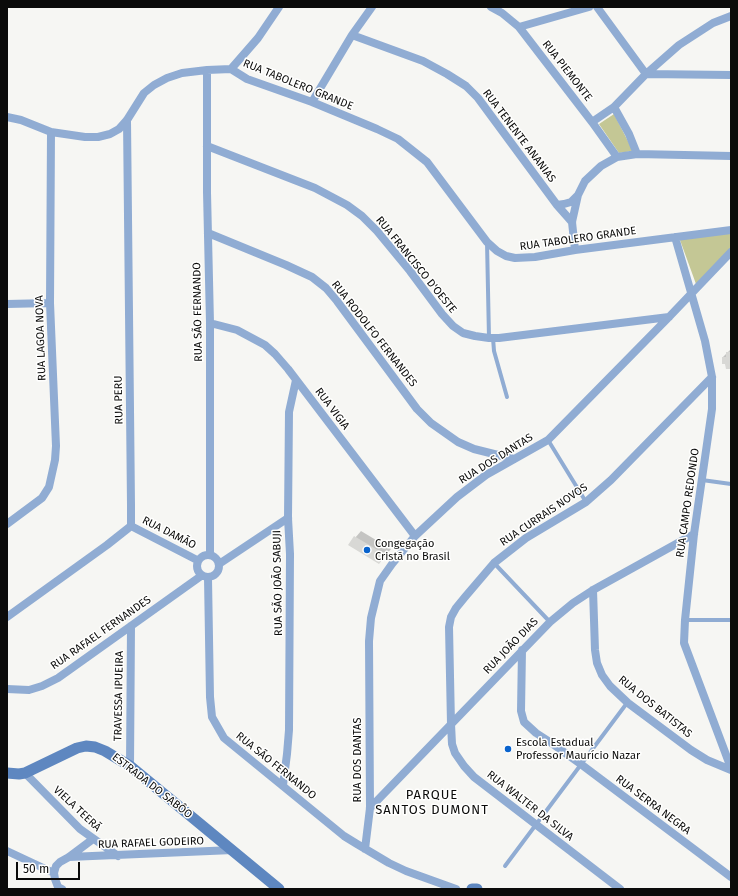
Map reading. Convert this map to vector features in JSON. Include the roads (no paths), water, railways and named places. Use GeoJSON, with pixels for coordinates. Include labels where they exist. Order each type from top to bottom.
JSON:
{"type":"FeatureCollection","features":[{"type":"Feature","properties":{"kind":"street"},"geometry":{"type":"LineString","coordinates":[[7,117],[21,120],[51,132],[85,137],[98,137],[110,134],[119,129],[127,120],[144,93],[154,85],[167,78],[182,73],[231,69],[258,38],[279,7]]}},
{"type":"Feature","properties":{"kind":"street"},"geometry":{"type":"LineString","coordinates":[[312,102],[352,35],[372,7]]}},
{"type":"Feature","properties":{"kind":"street","name":"RUA PIEMONTE"},"geometry":{"type":"LineString","coordinates":[[491,7],[502,13],[519,27],[617,157]]}},
{"type":"Feature","properties":{"kind":"street"},"geometry":{"type":"LineString","coordinates":[[519,27],[589,7]]}},
{"type":"Feature","properties":{"kind":"street"},"geometry":{"type":"LineString","coordinates":[[597,7],[646,74]]}},
{"type":"Feature","properties":{"kind":"street"},"geometry":{"type":"LineString","coordinates":[[592,122],[614,107],[646,74],[679,45],[714,23],[731,16]]}},
{"type":"Feature","properties":{"kind":"street","name":"RUA TENENTE ANANIAS"},"geometry":{"type":"LineString","coordinates":[[352,35],[423,61],[466,86],[482,103],[557,205],[572,222]]}},
{"type":"Feature","properties":{"kind":"street","name":"RUA TABOLERO GRANDE"},"geometry":{"type":"LineString","coordinates":[[231,69],[247,79],[312,102],[398,139],[427,162],[487,242],[497,251],[506,256],[515,258],[535,257],[575,250],[731,230]]}},
{"type":"Feature","properties":{"kind":"street","name":"RUA SÃO FERNANDO"},"geometry":{"type":"LineString","coordinates":[[207,70],[210,323],[210,555]]}},
{"type":"Feature","properties":{"kind":"street"},"geometry":{"type":"LineString","coordinates":[[646,74],[731,75]]}},
{"type":"Feature","properties":{"kind":"street"},"geometry":{"type":"LineString","coordinates":[[614,107],[629,134],[637,154]]}},
{"type":"Feature","properties":{"kind":"street","name":"RUA PERU"},"geometry":{"type":"LineString","coordinates":[[127,120],[131,526]]}},
{"type":"Feature","properties":{"kind":"street","name":"RUA LAGOA NOVA"},"geometry":{"type":"LineString","coordinates":[[7,524],[42,498],[49,487],[56,446],[50,303],[51,132]]}},
{"type":"Feature","properties":{"kind":"street","name":"RUA FRANCISCO D'OESTE"},"geometry":{"type":"LineString","coordinates":[[207,146],[315,188],[347,205],[362,216],[377,231],[453,326],[463,333],[491,338],[669,317]]}},
{"type":"Feature","properties":{"kind":"street"},"geometry":{"type":"LineString","coordinates":[[575,250],[572,222],[578,195],[585,181],[600,166],[617,157],[637,154],[731,156]]}},
{"type":"Feature","properties":{"kind":"street"},"geometry":{"type":"LineString","coordinates":[[557,205],[571,202],[578,195]]}},
{"type":"Feature","properties":{"kind":"street","name":"RUA RODOLFO FERNANDES"},"geometry":{"type":"LineString","coordinates":[[208,234],[312,277],[326,288],[337,301],[417,409],[431,423],[458,442],[474,449],[514,459]]}},
{"type":"Feature","properties":{"kind":"street","name":"RUA CAMPO REDONDO"},"geometry":{"type":"LineString","coordinates":[[675,237],[706,341],[712,376],[712,409],[694,534],[684,643],[731,769]]}},
{"type":"Feature","properties":{"kind":"street","name":"RUA DOS DANTAS"},"geometry":{"type":"LineString","coordinates":[[365,849],[370,808],[369,641],[371,618],[380,582],[392,564],[415,536],[457,497],[486,476],[548,440],[731,252]]}},
{"type":"Feature","properties":{"kind":"street"},"geometry":{"type":"LineString","coordinates":[[7,304],[50,303]]}},
{"type":"Feature","properties":{"kind":"street","name":"RUA VIGIA"},"geometry":{"type":"LineString","coordinates":[[210,323],[237,330],[264,344],[284,364],[415,536]]}},
{"type":"Feature","properties":{"kind":"street","name":"RUA CURRAIS NOVOS"},"geometry":{"type":"LineString","coordinates":[[451,724],[449,637],[451,618],[464,596],[494,563],[526,538],[586,502],[611,480],[712,376]]}},
{"type":"Feature","properties":{"kind":"street","name":"RUA SÃO JOÃO SABUJI"},"geometry":{"type":"LineString","coordinates":[[282,786],[288,754],[289,730],[289,412],[296,380]]}},
{"type":"Feature","properties":{"kind":"street"},"geometry":{"type":"LineString","coordinates":[[219,564],[288,518]]}},
{"type":"Feature","properties":{"kind":"street"},"geometry":{"type":"LineString","coordinates":[[7,617],[131,526]]}},
{"type":"Feature","properties":{"kind":"street","name":"RUA DAMÃO"},"geometry":{"type":"LineString","coordinates":[[131,526],[198,560]]}},
{"type":"Feature","properties":{"kind":"street","name":"RUA JOÃO DIAS"},"geometry":{"type":"LineString","coordinates":[[370,808],[550,622],[573,603],[593,590],[694,534]]}},
{"type":"Feature","properties":{"kind":"street"},"geometry":{"type":"LineString","coordinates":[[210,555],[216,558],[219,567],[214,576],[204,577],[196,570],[198,560],[202,556],[210,555]]}},
{"type":"Feature","properties":{"kind":"street","name":"RUA SÃO FERNANDO"},"geometry":{"type":"LineString","coordinates":[[204,577],[212,717],[224,738],[344,836],[389,863],[406,871],[456,889]]}},
{"type":"Feature","properties":{"kind":"street","name":"RUA RAFAEL FERNANDES"},"geometry":{"type":"LineString","coordinates":[[7,689],[29,690],[42,686],[58,678],[131,626],[204,577]]}},
{"type":"Feature","properties":{"kind":"street","name":"RUA DOS BATISTAS"},"geometry":{"type":"LineString","coordinates":[[593,590],[594,645],[597,663],[602,675],[610,686],[628,702],[691,750],[707,760],[731,769]]}},
{"type":"Feature","properties":{"kind":"street","name":"TRAVESSA IPUEIRA"},"geometry":{"type":"LineString","coordinates":[[130,766],[131,626]]}},
{"type":"Feature","properties":{"kind":"street","name":"RUA SERRA NEGRA"},"geometry":{"type":"LineString","coordinates":[[522,650],[521,711],[524,722],[536,733],[582,765],[731,877]]}},
{"type":"Feature","properties":{"kind":"street","name":"RUA WALTER DA SILVA"},"geometry":{"type":"LineString","coordinates":[[451,724],[452,744],[455,753],[474,777],[620,889]]}},
{"type":"Feature","properties":{"kind":"street","name":"ESTRADA DO SABÔO"},"geometry":{"type":"LineString","coordinates":[[7,773],[26,773],[44,765],[61,754],[77,748],[86,746],[95,747],[105,751],[130,766],[279,889]]}},
{"type":"Feature","properties":{"kind":"street","name":"VIELA TEERÃ"},"geometry":{"type":"LineString","coordinates":[[26,773],[64,814],[93,839],[118,856]]}},
{"type":"Feature","properties":{"kind":"street"},"geometry":{"type":"LineString","coordinates":[[62,889],[56,884],[54,873],[56,866],[93,839]]}},
{"type":"Feature","properties":{"kind":"street","name":"RUA RAFAEL GODEIRO"},"geometry":{"type":"LineString","coordinates":[[69,857],[233,850]]}},
{"type":"Feature","properties":{"kind":"street"},"geometry":{"type":"LineString","coordinates":[[7,851],[54,873]]}},
{"type":"Feature","properties":{"kind":"street"},"geometry":{"type":"LineString","coordinates":[[472,889],[477,889]]}},
{"type":"Feature","properties":{"kind":"lane"},"geometry":{"type":"LineString","coordinates":[[487,242],[491,338],[507,397]]}},
{"type":"Feature","properties":{"kind":"lane"},"geometry":{"type":"LineString","coordinates":[[548,440],[586,502]]}},
{"type":"Feature","properties":{"kind":"lane"},"geometry":{"type":"LineString","coordinates":[[701,480],[731,484]]}},
{"type":"Feature","properties":{"kind":"lane"},"geometry":{"type":"LineString","coordinates":[[494,563],[550,622]]}},
{"type":"Feature","properties":{"kind":"lane"},"geometry":{"type":"LineString","coordinates":[[685,620],[731,620]]}},
{"type":"Feature","properties":{"kind":"lane"},"geometry":{"type":"LineString","coordinates":[[505,866],[628,702]]}},
{"type":"Feature","properties":{"kind":"place","name":"Congegação Cristã no Brasil"},"geometry":{"type":"Point","coordinates":[367,550]}},
{"type":"Feature","properties":{"kind":"place","name":"Escola Estadual Professor Maurício Nazar"},"geometry":{"type":"Point","coordinates":[508,749]}},
{"type":"Feature","properties":{"kind":"district","name":"PARQUE SANTOS DUMONT"},"geometry":{"type":"Point","coordinates":[432,802]}}]}
